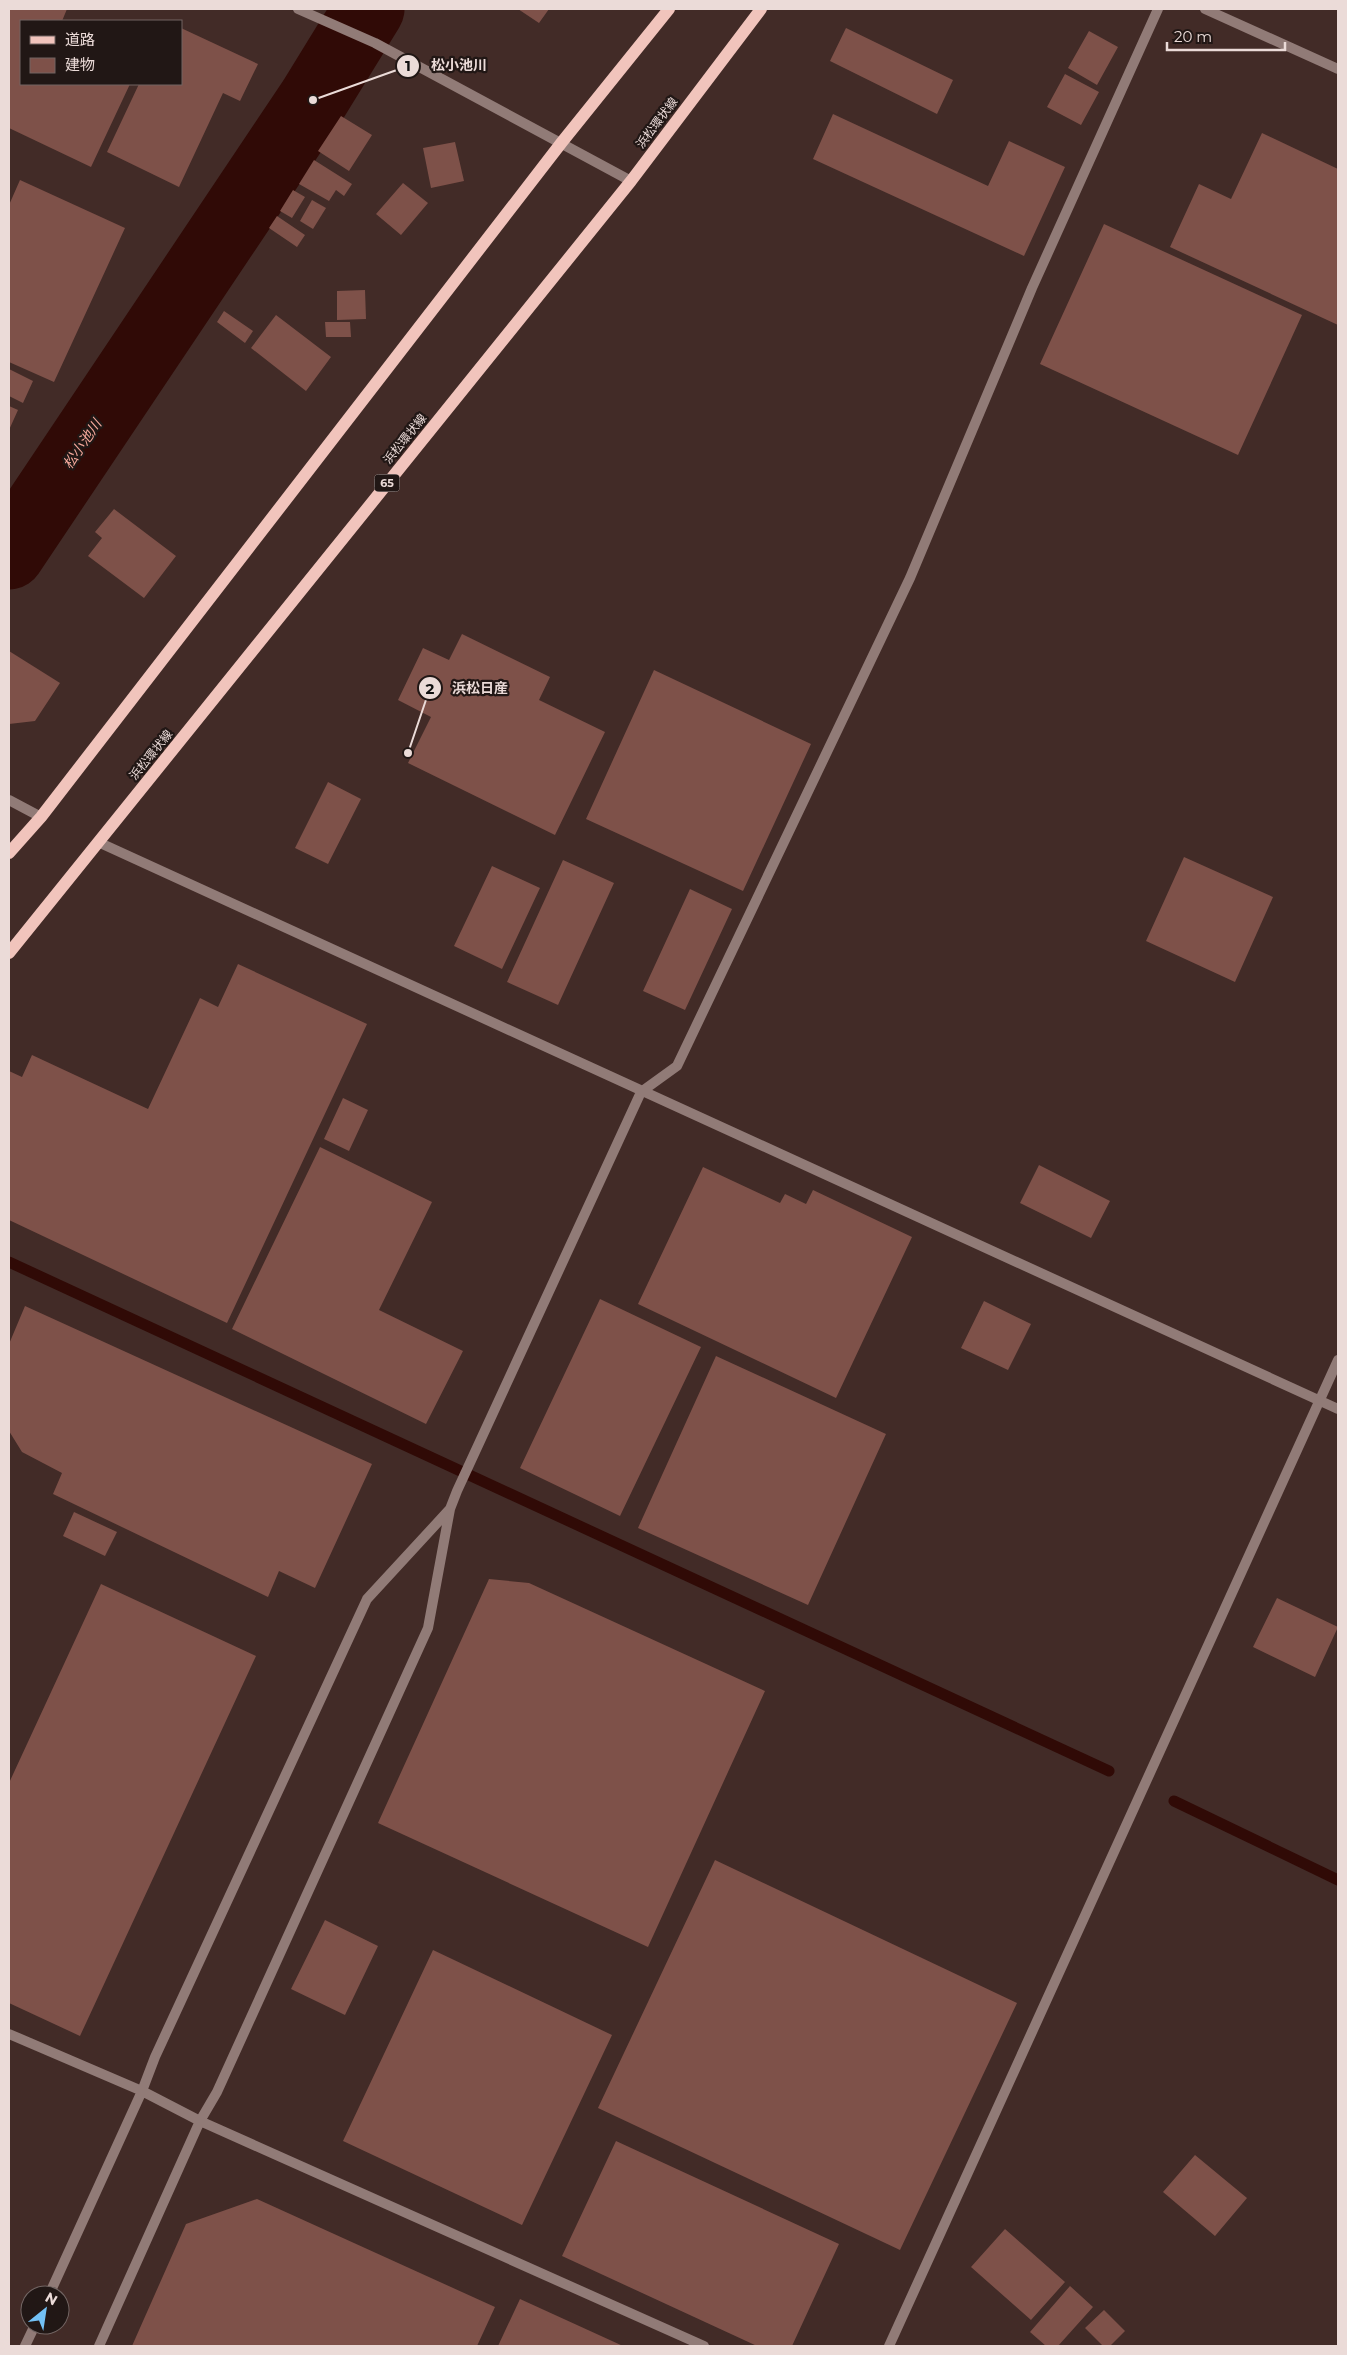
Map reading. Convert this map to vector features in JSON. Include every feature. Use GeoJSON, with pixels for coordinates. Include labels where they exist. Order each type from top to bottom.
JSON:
{"type":"FeatureCollection","features":[{"type":"Feature","properties":{"kind":"main road"},"geometry":{"type":"LineString","coordinates":[[9,853],[41,816],[562,142],[669,9]]}},
{"type":"Feature","properties":{"kind":"main road","name":"浜松環状線"},"geometry":{"type":"LineString","coordinates":[[9,953],[631,181],[761,9]]}},
{"type":"Feature","properties":{"kind":"street"},"geometry":{"type":"LineString","coordinates":[[99,2346],[200,2121],[217,2092],[428,1628],[450,1509],[476,1448],[641,1092],[678,1066],[801,810],[910,578],[1032,288],[1158,9]]}},
{"type":"Feature","properties":{"kind":"street"},"geometry":{"type":"LineString","coordinates":[[1205,9],[1338,69]]}},
{"type":"Feature","properties":{"kind":"street"},"geometry":{"type":"LineString","coordinates":[[301,10],[376,43],[631,181]]}},
{"type":"Feature","properties":{"kind":"street"},"geometry":{"type":"LineString","coordinates":[[9,800],[41,816]]}},
{"type":"Feature","properties":{"kind":"street"},"geometry":{"type":"LineString","coordinates":[[98,842],[641,1092],[1338,1409]]}},
{"type":"Feature","properties":{"kind":"street"},"geometry":{"type":"LineString","coordinates":[[889,2346],[1321,1401],[1338,1360]]}},
{"type":"Feature","properties":{"kind":"street"},"geometry":{"type":"LineString","coordinates":[[54,2285],[142,2091],[154,2057],[366,1599],[450,1509]]}},
{"type":"Feature","properties":{"kind":"street"},"geometry":{"type":"LineString","coordinates":[[9,2034],[142,2091],[200,2121],[704,2346]]}},
{"type":"Feature","properties":{"kind":"building"},"geometry":{"type":"Polygon","coordinates":[[[9,9],[67,9],[62,20],[20,20],[20,85],[130,85],[91,167],[9,128],[9,9]]]}},
{"type":"Feature","properties":{"kind":"building"},"geometry":{"type":"Polygon","coordinates":[[[518,9],[549,9],[539,23],[518,9]]]}},
{"type":"Feature","properties":{"kind":"building"},"geometry":{"type":"Polygon","coordinates":[[[182,28],[258,64],[240,101],[223,93],[179,187],[107,152],[139,85],[182,85],[182,28]]]}},
{"type":"Feature","properties":{"kind":"building"},"geometry":{"type":"Polygon","coordinates":[[[846,28],[953,80],[937,114],[830,61],[846,28]]]}},
{"type":"Feature","properties":{"kind":"building"},"geometry":{"type":"Polygon","coordinates":[[[1089,31],[1118,47],[1097,85],[1068,68],[1089,31]]]}},
{"type":"Feature","properties":{"kind":"building"},"geometry":{"type":"Polygon","coordinates":[[[1065,74],[1099,92],[1081,125],[1047,107],[1065,74]]]}},
{"type":"Feature","properties":{"kind":"building"},"geometry":{"type":"Polygon","coordinates":[[[833,114],[988,186],[1009,141],[1065,167],[1024,256],[813,159],[833,114]]]}},
{"type":"Feature","properties":{"kind":"building"},"geometry":{"type":"Polygon","coordinates":[[[341,116],[372,135],[349,171],[318,151],[341,116]]]}},
{"type":"Feature","properties":{"kind":"building"},"geometry":{"type":"Polygon","coordinates":[[[1262,133],[1338,169],[1338,325],[1170,247],[1199,184],[1231,199],[1262,133]]]}},
{"type":"Feature","properties":{"kind":"building"},"geometry":{"type":"Polygon","coordinates":[[[455,142],[464,181],[431,188],[423,148],[455,142]]]}},
{"type":"Feature","properties":{"kind":"building"},"geometry":{"type":"Polygon","coordinates":[[[314,160],[352,184],[344,196],[336,190],[329,201],[299,184],[314,160]]]}},
{"type":"Feature","properties":{"kind":"building"},"geometry":{"type":"Polygon","coordinates":[[[20,180],[125,228],[54,382],[9,362],[9,205],[20,180]]]}},
{"type":"Feature","properties":{"kind":"building"},"geometry":{"type":"Polygon","coordinates":[[[403,183],[428,203],[401,235],[376,214],[403,183]]]}},
{"type":"Feature","properties":{"kind":"building"},"geometry":{"type":"Polygon","coordinates":[[[293,190],[305,197],[292,218],[280,211],[293,190]]]}},
{"type":"Feature","properties":{"kind":"building"},"geometry":{"type":"Polygon","coordinates":[[[312,200],[326,208],[313,229],[300,221],[312,200]]]}},
{"type":"Feature","properties":{"kind":"building"},"geometry":{"type":"Polygon","coordinates":[[[277,216],[305,235],[297,247],[269,228],[277,216]]]}},
{"type":"Feature","properties":{"kind":"building"},"geometry":{"type":"Polygon","coordinates":[[[1104,224],[1302,315],[1238,455],[1040,364],[1104,224]]]}},
{"type":"Feature","properties":{"kind":"building"},"geometry":{"type":"Polygon","coordinates":[[[365,290],[366,319],[337,320],[337,291],[365,290]]]}},
{"type":"Feature","properties":{"kind":"building"},"geometry":{"type":"Polygon","coordinates":[[[224,311],[253,331],[245,343],[217,322],[224,311]]]}},
{"type":"Feature","properties":{"kind":"building"},"geometry":{"type":"Polygon","coordinates":[[[276,315],[331,357],[306,391],[251,348],[276,315]]]}},
{"type":"Feature","properties":{"kind":"building"},"geometry":{"type":"Polygon","coordinates":[[[325,322],[350,322],[351,337],[326,337],[325,322]]]}},
{"type":"Feature","properties":{"kind":"building"},"geometry":{"type":"Polygon","coordinates":[[[9,369],[33,381],[23,403],[9,396],[9,369]]]}},
{"type":"Feature","properties":{"kind":"building"},"geometry":{"type":"Polygon","coordinates":[[[9,406],[18,410],[9,430],[9,406]]]}},
{"type":"Feature","properties":{"kind":"building"},"geometry":{"type":"Polygon","coordinates":[[[114,509],[176,556],[144,598],[88,556],[102,538],[95,532],[114,509]]]}},
{"type":"Feature","properties":{"kind":"building"},"geometry":{"type":"Polygon","coordinates":[[[462,634],[550,677],[539,700],[605,732],[555,835],[408,763],[431,717],[398,700],[423,648],[449,660],[462,634]]]}},
{"type":"Feature","properties":{"kind":"building"},"geometry":{"type":"Polygon","coordinates":[[[9,651],[60,683],[35,721],[9,724],[9,651]]]}},
{"type":"Feature","properties":{"kind":"building"},"geometry":{"type":"Polygon","coordinates":[[[654,670],[811,744],[743,891],[586,819],[654,670]]]}},
{"type":"Feature","properties":{"kind":"building"},"geometry":{"type":"Polygon","coordinates":[[[328,782],[361,799],[328,864],[295,848],[328,782]]]}},
{"type":"Feature","properties":{"kind":"building"},"geometry":{"type":"Polygon","coordinates":[[[1184,857],[1273,897],[1235,982],[1146,941],[1184,857]]]}},
{"type":"Feature","properties":{"kind":"building"},"geometry":{"type":"Polygon","coordinates":[[[563,860],[614,883],[558,1005],[507,982],[563,860]]]}},
{"type":"Feature","properties":{"kind":"building"},"geometry":{"type":"Polygon","coordinates":[[[492,866],[540,888],[502,969],[454,946],[492,866]]]}},
{"type":"Feature","properties":{"kind":"building"},"geometry":{"type":"Polygon","coordinates":[[[690,889],[732,909],[685,1010],[643,991],[690,889]]]}},
{"type":"Feature","properties":{"kind":"building"},"geometry":{"type":"Polygon","coordinates":[[[238,964],[367,1024],[227,1323],[9,1220],[9,1071],[22,1077],[32,1055],[148,1109],[200,998],[218,1007],[238,964]]]}},
{"type":"Feature","properties":{"kind":"building"},"geometry":{"type":"Polygon","coordinates":[[[343,1098],[368,1110],[349,1151],[324,1139],[343,1098]]]}},
{"type":"Feature","properties":{"kind":"building"},"geometry":{"type":"Polygon","coordinates":[[[320,1147],[432,1202],[379,1310],[463,1351],[426,1424],[232,1329],[320,1147]]]}},
{"type":"Feature","properties":{"kind":"building"},"geometry":{"type":"Polygon","coordinates":[[[1039,1165],[1110,1201],[1091,1238],[1020,1203],[1039,1165]]]}},
{"type":"Feature","properties":{"kind":"building"},"geometry":{"type":"Polygon","coordinates":[[[703,1167],[780,1203],[785,1194],[806,1204],[813,1190],[912,1237],[836,1398],[638,1304],[703,1167]]]}},
{"type":"Feature","properties":{"kind":"building"},"geometry":{"type":"Polygon","coordinates":[[[600,1299],[701,1347],[620,1516],[520,1468],[600,1299]]]}},
{"type":"Feature","properties":{"kind":"building"},"geometry":{"type":"Polygon","coordinates":[[[984,1301],[1031,1324],[1008,1370],[961,1348],[984,1301]]]}},
{"type":"Feature","properties":{"kind":"building"},"geometry":{"type":"Polygon","coordinates":[[[25,1306],[372,1464],[315,1588],[279,1571],[268,1597],[53,1494],[62,1473],[22,1452],[9,1431],[9,1344],[25,1306]]]}},
{"type":"Feature","properties":{"kind":"building"},"geometry":{"type":"Polygon","coordinates":[[[716,1356],[886,1434],[808,1605],[638,1528],[716,1356]]]}},
{"type":"Feature","properties":{"kind":"building"},"geometry":{"type":"Polygon","coordinates":[[[74,1512],[117,1532],[105,1556],[63,1536],[74,1512]]]}},
{"type":"Feature","properties":{"kind":"building"},"geometry":{"type":"Polygon","coordinates":[[[489,1579],[529,1583],[765,1691],[648,1947],[378,1823],[489,1579]]]}},
{"type":"Feature","properties":{"kind":"building"},"geometry":{"type":"Polygon","coordinates":[[[101,1584],[256,1656],[80,2036],[9,2003],[9,1783],[101,1584]]]}},
{"type":"Feature","properties":{"kind":"building"},"geometry":{"type":"Polygon","coordinates":[[[1277,1598],[1338,1627],[1315,1677],[1253,1647],[1277,1598]]]}},
{"type":"Feature","properties":{"kind":"building"},"geometry":{"type":"Polygon","coordinates":[[[715,1860],[1017,2003],[900,2250],[598,2108],[715,1860]]]}},
{"type":"Feature","properties":{"kind":"building"},"geometry":{"type":"Polygon","coordinates":[[[325,1920],[378,1946],[345,2015],[291,1989],[325,1920]]]}},
{"type":"Feature","properties":{"kind":"building"},"geometry":{"type":"Polygon","coordinates":[[[433,1950],[612,2035],[522,2225],[343,2141],[433,1950]]]}},
{"type":"Feature","properties":{"kind":"building"},"geometry":{"type":"Polygon","coordinates":[[[616,2141],[839,2244],[792,2346],[757,2346],[562,2256],[616,2141]]]}},
{"type":"Feature","properties":{"kind":"building"},"geometry":{"type":"Polygon","coordinates":[[[1195,2155],[1247,2198],[1215,2236],[1163,2192],[1195,2155]]]}},
{"type":"Feature","properties":{"kind":"building"},"geometry":{"type":"Polygon","coordinates":[[[257,2199],[495,2307],[477,2346],[132,2346],[186,2224],[257,2199]]]}},
{"type":"Feature","properties":{"kind":"building"},"geometry":{"type":"Polygon","coordinates":[[[1005,2229],[1065,2282],[1031,2320],[971,2267],[1005,2229]]]}},
{"type":"Feature","properties":{"kind":"building"},"geometry":{"type":"Polygon","coordinates":[[[1070,2286],[1093,2307],[1058,2346],[1046,2346],[1030,2332],[1070,2286]]]}},
{"type":"Feature","properties":{"kind":"building"},"geometry":{"type":"Polygon","coordinates":[[[520,2299],[623,2346],[498,2346],[520,2299]]]}},
{"type":"Feature","properties":{"kind":"building"},"geometry":{"type":"Polygon","coordinates":[[[1104,2310],[1125,2331],[1110,2346],[1103,2346],[1085,2328],[1104,2310]]]}},
{"type":"Feature","properties":{"kind":"waterway","name":"松小池川"},"geometry":{"type":"LineString","coordinates":[[9,554],[313,100],[369,9]]}},
{"type":"Feature","properties":{"kind":"waterway"},"geometry":{"type":"LineString","coordinates":[[9,1262],[1109,1771]]}},
{"type":"Feature","properties":{"kind":"waterway"},"geometry":{"type":"LineString","coordinates":[[1174,1801],[1338,1880]]}},
{"type":"Feature","properties":{"kind":"place","name":"松小池川"},"geometry":{"type":"Point","coordinates":[313,100]}},
{"type":"Feature","properties":{"kind":"place","name":"浜松日産"},"geometry":{"type":"Point","coordinates":[408,753]}}]}
